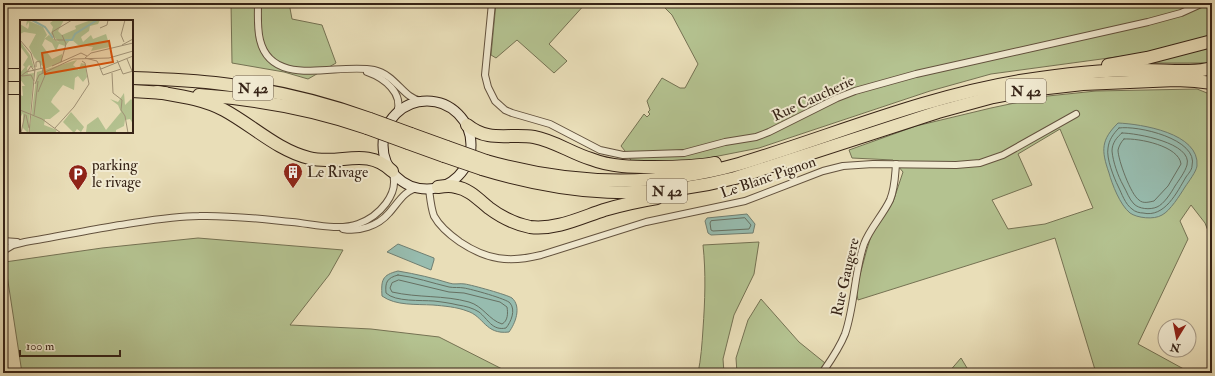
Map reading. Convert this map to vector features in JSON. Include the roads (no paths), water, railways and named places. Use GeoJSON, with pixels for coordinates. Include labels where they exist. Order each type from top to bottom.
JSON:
{"type":"FeatureCollection","features":[{"type":"Feature","properties":{"kind":"highway"},"geometry":{"type":"LineString","coordinates":[[1072,74],[1147,58],[1212,41]]}},
{"type":"Feature","properties":{"kind":"highway","name":"N 42"},"geometry":{"type":"LineString","coordinates":[[484,165],[576,179],[622,181],[672,178],[703,173],[739,164],[911,107],[1017,81],[1113,70],[1199,70],[1212,68]]}},
{"type":"Feature","properties":{"kind":"highway"},"geometry":{"type":"LineString","coordinates":[[3,75],[20,75]]}},
{"type":"Feature","properties":{"kind":"highway","name":"N 42"},"geometry":{"type":"LineString","coordinates":[[133,78],[203,82],[252,88],[320,103],[369,124],[484,165],[522,181],[568,189],[614,192],[653,192],[720,182],[959,106],[993,97],[1030,90],[1083,84],[1167,80],[1188,80],[1212,83]]}},
{"type":"Feature","properties":{"kind":"highway"},"geometry":{"type":"LineString","coordinates":[[3,88],[20,88]]}},
{"type":"Feature","properties":{"kind":"highway","name":"N 42"},"geometry":{"type":"LineString","coordinates":[[133,91],[225,98],[281,105],[335,118],[369,124]]}},
{"type":"Feature","properties":{"kind":"highway"},"geometry":{"type":"LineString","coordinates":[[157,92],[192,98],[217,106],[286,149],[302,156],[323,161],[358,157],[368,158],[382,163],[392,172]]}},
{"type":"Feature","properties":{"kind":"highway"},"geometry":{"type":"LineString","coordinates":[[467,125],[476,132],[485,136],[524,136],[540,138],[556,143],[591,160],[610,165],[632,166],[686,166],[714,164],[840,131]]}},
{"type":"Feature","properties":{"kind":"highway"},"geometry":{"type":"LineString","coordinates":[[433,188],[452,186],[462,188],[472,194],[495,213],[509,220],[530,227],[547,227],[564,224],[625,204],[702,192],[740,182],[847,142]]}},
{"type":"Feature","properties":{"kind":"street"},"geometry":{"type":"LineString","coordinates":[[258,3],[260,40],[266,52],[275,63],[286,68],[300,71],[372,70],[384,74],[399,85],[412,99],[421,101],[435,101],[448,106],[459,114],[467,125],[471,143],[468,162],[457,177],[448,183],[433,188],[419,188],[410,190],[385,217],[361,229],[352,230],[332,226]]}},
{"type":"Feature","properties":{"kind":"street","name":"Rue Caucherie"},"geometry":{"type":"LineString","coordinates":[[492,3],[485,71],[488,87],[495,101],[500,106],[512,113],[550,124],[590,146],[608,152],[631,155],[673,154],[695,151],[725,142],[761,136],[837,98],[869,86],[1154,21],[1182,13],[1203,3]]}},
{"type":"Feature","properties":{"kind":"street"},"geometry":{"type":"LineString","coordinates":[[358,69],[375,75],[390,86],[399,100],[397,113]]}},
{"type":"Feature","properties":{"kind":"street"},"geometry":{"type":"LineString","coordinates":[[3,251],[13,245],[25,242],[152,220],[198,216],[241,217],[332,226],[358,224],[377,215],[386,204],[393,190],[395,182],[386,159],[383,141],[388,124],[397,113],[408,105],[421,101]]}},
{"type":"Feature","properties":{"kind":"street","name":"Le Blanc Pignon"},"geometry":{"type":"LineString","coordinates":[[433,188],[432,211],[438,222],[447,232],[479,253],[497,258],[514,260],[541,255],[653,220],[709,210],[745,201],[834,168],[856,164],[956,165],[980,163],[1003,154],[1076,114]]}},
{"type":"Feature","properties":{"kind":"street","name":"Rue Gaugere"},"geometry":{"type":"LineString","coordinates":[[822,373],[837,352],[845,333],[861,254],[870,232],[890,201],[896,164]]}},
{"type":"Feature","properties":{"kind":"street"},"geometry":{"type":"LineString","coordinates":[[392,172],[406,183],[419,188]]}},
{"type":"Feature","properties":{"kind":"street"},"geometry":{"type":"LineString","coordinates":[[3,241],[25,242]]}},
{"type":"Feature","properties":{"kind":"water"},"geometry":{"type":"Polygon","coordinates":[[[1118,123],[1154,128],[1167,132],[1179,138],[1189,146],[1195,155],[1197,166],[1194,174],[1178,198],[1165,213],[1159,217],[1146,218],[1130,213],[1123,205],[1114,188],[1105,158],[1104,146],[1108,135],[1118,123]]]}},
{"type":"Feature","properties":{"kind":"water"},"geometry":{"type":"Polygon","coordinates":[[[747,214],[755,224],[753,233],[711,235],[708,233],[705,221],[707,218],[747,214]]]}},
{"type":"Feature","properties":{"kind":"water"},"geometry":{"type":"Polygon","coordinates":[[[398,244],[434,258],[431,270],[387,252],[398,244]]]}},
{"type":"Feature","properties":{"kind":"water"},"geometry":{"type":"Polygon","coordinates":[[[398,271],[424,276],[451,284],[469,285],[490,290],[512,298],[517,306],[513,325],[509,332],[495,331],[473,313],[442,306],[400,303],[382,296],[382,282],[386,276],[398,271]]]}},
{"type":"Feature","properties":{"kind":"place","name":"Le Rivage"},"geometry":{"type":"Point","coordinates":[293,189]}},
{"type":"Feature","properties":{"kind":"place","name":"parking le rivage"},"geometry":{"type":"Point","coordinates":[78,191]}}]}
